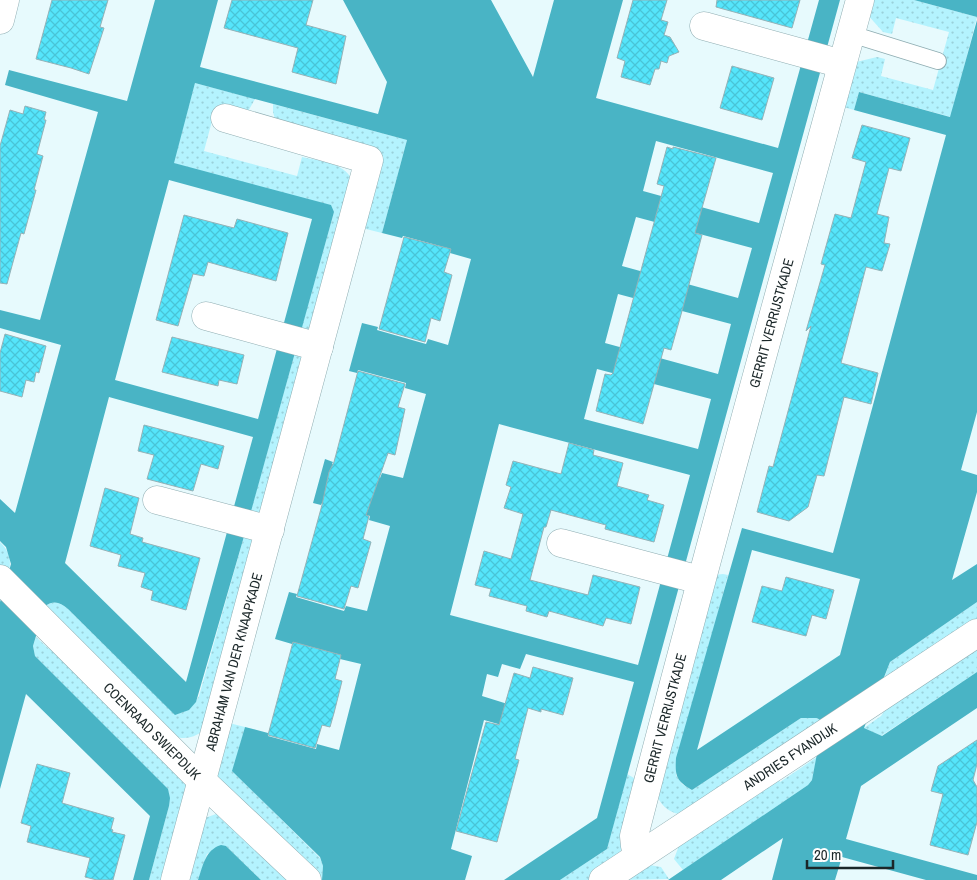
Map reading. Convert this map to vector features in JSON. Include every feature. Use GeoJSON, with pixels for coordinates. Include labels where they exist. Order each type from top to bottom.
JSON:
{"type":"FeatureCollection","features":[{"type":"Feature","properties":{"kind":"street"},"geometry":{"type":"LineString","coordinates":[[0,20],[5,0]]}},
{"type":"Feature","properties":{"kind":"street","name":"GERRIT VERRIJSTKADE"},"geometry":{"type":"LineString","coordinates":[[641,854],[636,846],[634,836],[695,579],[835,62],[851,34],[860,0]]}},
{"type":"Feature","properties":{"kind":"street"},"geometry":{"type":"LineString","coordinates":[[704,26],[835,62]]}},
{"type":"Feature","properties":{"kind":"street","name":"ABRAHAM VAN DER KNAAPKADE"},"geometry":{"type":"LineString","coordinates":[[175,880],[202,781],[262,528],[312,344],[369,160],[225,118]]}},
{"type":"Feature","properties":{"kind":"street"},"geometry":{"type":"LineString","coordinates":[[206,316],[312,344]]}},
{"type":"Feature","properties":{"kind":"street"},"geometry":{"type":"LineString","coordinates":[[157,500],[262,528]]}},
{"type":"Feature","properties":{"kind":"street"},"geometry":{"type":"LineString","coordinates":[[561,542],[695,579]]}},
{"type":"Feature","properties":{"kind":"street","name":"COENRAAD SWIEPDIJK"},"geometry":{"type":"LineString","coordinates":[[0,579],[202,781],[307,880]]}},
{"type":"Feature","properties":{"kind":"street","name":"ANDRIES FYANDIJK"},"geometry":{"type":"LineString","coordinates":[[603,880],[977,633]]}},
{"type":"Feature","properties":{"kind":"lane"},"geometry":{"type":"LineString","coordinates":[[851,34],[938,61]]}},
{"type":"Feature","properties":{"kind":"shaded area"},"geometry":{"type":"Polygon","coordinates":[[[155,0],[218,0],[200,67],[378,114],[387,82],[343,0],[491,0],[533,77],[554,0],[623,0],[596,98],[778,148],[819,0],[840,0],[607,849],[560,880],[504,880],[597,818],[634,682],[526,654],[520,669],[502,664],[498,677],[487,674],[482,696],[511,705],[505,726],[484,720],[451,849],[472,856],[465,880],[322,880],[323,866],[320,857],[232,771],[245,727],[268,733],[268,736],[316,749],[317,744],[339,750],[361,664],[340,659],[341,655],[275,639],[289,592],[297,594],[296,597],[344,611],[346,606],[367,611],[390,526],[369,520],[370,516],[322,503],[321,505],[313,503],[325,459],[333,462],[332,464],[380,478],[382,473],[403,478],[426,394],[405,388],[406,383],[358,370],[357,373],[349,371],[362,323],[378,327],[377,330],[426,344],[428,339],[448,345],[471,259],[450,253],[451,249],[403,236],[402,238],[382,233],[407,140],[195,83],[174,163],[331,205],[334,212],[196,702],[189,710],[175,715],[60,603],[54,602],[45,606],[33,646],[35,656],[168,789],[169,806],[149,880],[133,880],[150,816],[26,694],[0,789],[0,602],[11,564],[6,547],[0,541],[0,499],[15,513],[61,345],[0,328],[0,310],[40,320],[98,112],[5,85],[9,70],[127,101],[155,0]],[[656,141],[643,191],[759,223],[773,173],[656,141]],[[169,180],[115,380],[258,419],[312,219],[169,180]],[[636,217],[622,266],[738,298],[752,248],[636,217]],[[618,294],[605,343],[718,374],[731,324],[618,294]],[[597,369],[584,419],[698,449],[711,399],[597,369]],[[109,397],[65,563],[186,682],[253,437],[109,397]],[[499,424],[450,615],[638,665],[690,475],[499,424]]]}},
{"type":"Feature","properties":{"kind":"shaded area"},"geometry":{"type":"Polygon","coordinates":[[[870,0],[914,0],[977,17],[951,117],[859,92],[854,110],[840,106],[852,63],[877,57],[885,59],[881,76],[933,90],[949,32],[896,18],[892,34],[883,32],[866,13],[870,0]]]}},
{"type":"Feature","properties":{"kind":"shaded area"},"geometry":{"type":"Polygon","coordinates":[[[914,0],[977,0],[977,17],[914,0]]]}},
{"type":"Feature","properties":{"kind":"shaded area"},"geometry":{"type":"Polygon","coordinates":[[[977,20],[977,412],[961,470],[977,475],[977,492],[952,580],[977,564],[977,602],[890,662],[864,728],[882,736],[977,672],[977,708],[861,786],[846,839],[977,875],[977,880],[926,880],[842,857],[835,880],[772,880],[783,838],[721,880],[668,880],[808,785],[812,780],[823,722],[817,718],[801,718],[692,790],[680,781],[676,774],[676,758],[742,528],[833,553],[946,135],[854,110],[859,92],[950,117],[977,20]],[[752,550],[697,750],[840,655],[860,579],[752,550]]]}},
{"type":"Feature","properties":{"kind":"shaded area"},"geometry":{"type":"Polygon","coordinates":[[[195,83],[255,99],[246,115],[216,106],[204,151],[297,176],[302,157],[323,161],[343,169],[352,180],[315,329],[300,333],[334,212],[173,163],[195,83]]]}},
{"type":"Feature","properties":{"kind":"shaded area"},"geometry":{"type":"Polygon","coordinates":[[[273,104],[407,140],[382,233],[366,229],[360,225],[380,151],[276,123],[273,104]]]}},
{"type":"Feature","properties":{"kind":"shaded area"},"geometry":{"type":"Polygon","coordinates":[[[296,349],[306,359],[265,510],[257,517],[249,517],[296,349]]]}},
{"type":"Feature","properties":{"kind":"shaded area"},"geometry":{"type":"Polygon","coordinates":[[[245,533],[253,536],[255,546],[203,731],[189,738],[173,736],[45,606],[54,602],[60,603],[175,714],[186,711],[195,703],[199,696],[245,533]]]}},
{"type":"Feature","properties":{"kind":"shaded area"},"geometry":{"type":"Polygon","coordinates":[[[0,542],[6,549],[9,557],[8,575],[0,567],[0,542]]]}},
{"type":"Feature","properties":{"kind":"shaded area"},"geometry":{"type":"Polygon","coordinates":[[[714,575],[728,575],[676,775],[682,784],[692,790],[801,718],[817,718],[823,722],[684,815],[668,809],[657,796],[714,575]]]}},
{"type":"Feature","properties":{"kind":"shaded area"},"geometry":{"type":"Polygon","coordinates":[[[977,602],[977,620],[882,684],[890,662],[977,602]]]}},
{"type":"Feature","properties":{"kind":"shaded area"},"geometry":{"type":"Polygon","coordinates":[[[36,637],[49,649],[55,643],[189,781],[165,880],[149,880],[169,806],[169,793],[35,656],[33,646],[36,637]]]}},
{"type":"Feature","properties":{"kind":"shaded area"},"geometry":{"type":"Polygon","coordinates":[[[977,641],[977,672],[881,736],[864,728],[881,716],[890,703],[977,641]]]}},
{"type":"Feature","properties":{"kind":"shaded area"},"geometry":{"type":"Polygon","coordinates":[[[225,722],[245,727],[233,771],[320,858],[323,866],[322,880],[319,880],[218,780],[216,774],[225,722]]]}},
{"type":"Feature","properties":{"kind":"shaded area"},"geometry":{"type":"Polygon","coordinates":[[[817,757],[812,780],[808,785],[683,870],[674,859],[681,840],[778,779],[780,782],[817,757]]]}},
{"type":"Feature","properties":{"kind":"shaded area"},"geometry":{"type":"Polygon","coordinates":[[[627,774],[634,778],[638,784],[618,861],[590,880],[560,880],[607,849],[627,774]]]}},
{"type":"Feature","properties":{"kind":"shaded area"},"geometry":{"type":"Polygon","coordinates":[[[216,814],[223,814],[295,880],[261,880],[226,846],[207,854],[198,880],[182,880],[205,818],[216,814]]]}},
{"type":"Feature","properties":{"kind":"shaded area"},"geometry":{"type":"Polygon","coordinates":[[[221,845],[226,846],[261,880],[198,880],[208,855],[221,845]]]}},
{"type":"Feature","properties":{"kind":"shaded area"},"geometry":{"type":"Polygon","coordinates":[[[644,864],[661,867],[669,879],[619,880],[644,864]]]}},
{"type":"Feature","properties":{"kind":"building"},"geometry":{"type":"Polygon","coordinates":[[[52,0],[108,0],[100,27],[104,28],[89,74],[36,59],[52,0]]]}},
{"type":"Feature","properties":{"kind":"building"},"geometry":{"type":"Polygon","coordinates":[[[232,0],[313,0],[306,25],[346,36],[336,84],[292,72],[298,48],[224,28],[232,0]]]}},
{"type":"Feature","properties":{"kind":"building"},"geometry":{"type":"Polygon","coordinates":[[[633,0],[667,0],[661,20],[668,22],[664,35],[670,37],[679,52],[669,56],[667,63],[661,61],[659,69],[655,69],[650,85],[621,77],[625,61],[617,58],[633,0]]]}},
{"type":"Feature","properties":{"kind":"building"},"geometry":{"type":"Polygon","coordinates":[[[717,0],[800,0],[792,28],[716,7],[717,0]]]}},
{"type":"Feature","properties":{"kind":"building"},"geometry":{"type":"Polygon","coordinates":[[[732,66],[774,78],[762,120],[720,108],[732,66]]]}},
{"type":"Feature","properties":{"kind":"building"},"geometry":{"type":"Polygon","coordinates":[[[25,106],[46,112],[44,120],[46,120],[37,154],[43,156],[24,234],[21,233],[7,284],[0,283],[0,146],[10,110],[23,114],[25,106]]]}},
{"type":"Feature","properties":{"kind":"building"},"geometry":{"type":"Polygon","coordinates":[[[862,125],[910,138],[901,171],[889,168],[877,214],[889,217],[884,243],[890,244],[882,271],[866,267],[841,363],[878,373],[871,404],[844,397],[824,476],[817,475],[808,507],[789,521],[757,512],[769,466],[773,467],[811,326],[806,331],[825,265],[821,264],[835,214],[851,218],[866,162],[852,158],[862,125]]]}},
{"type":"Feature","properties":{"kind":"building"},"geometry":{"type":"Polygon","coordinates":[[[667,147],[716,158],[695,233],[702,235],[682,311],[671,350],[664,348],[643,424],[596,411],[605,374],[611,375],[613,373],[664,186],[657,184],[667,147]]]}},
{"type":"Feature","properties":{"kind":"building"},"geometry":{"type":"Polygon","coordinates":[[[184,215],[234,228],[237,219],[288,233],[276,281],[208,262],[204,276],[193,274],[178,326],[156,320],[184,215]]]}},
{"type":"Feature","properties":{"kind":"building"},"geometry":{"type":"Polygon","coordinates":[[[404,237],[451,249],[444,272],[452,275],[440,321],[431,318],[425,342],[379,329],[404,237]]]}},
{"type":"Feature","properties":{"kind":"building"},"geometry":{"type":"Polygon","coordinates":[[[5,334],[46,346],[39,373],[36,372],[34,382],[26,380],[22,397],[0,391],[0,353],[5,334]]]}},
{"type":"Feature","properties":{"kind":"building"},"geometry":{"type":"Polygon","coordinates":[[[172,337],[244,355],[237,384],[219,380],[218,386],[162,372],[172,337]]]}},
{"type":"Feature","properties":{"kind":"building"},"geometry":{"type":"Polygon","coordinates":[[[358,371],[405,384],[398,407],[405,409],[395,455],[388,453],[366,515],[369,516],[363,539],[371,542],[358,588],[351,586],[344,609],[297,596],[329,472],[334,462],[358,371]]]}},
{"type":"Feature","properties":{"kind":"building"},"geometry":{"type":"Polygon","coordinates":[[[144,425],[224,446],[218,469],[201,464],[193,491],[147,479],[154,455],[138,451],[144,425]]]}},
{"type":"Feature","properties":{"kind":"building"},"geometry":{"type":"Polygon","coordinates":[[[569,443],[594,450],[593,455],[623,463],[617,486],[649,495],[647,500],[664,505],[654,542],[605,529],[606,525],[551,510],[546,527],[544,527],[530,580],[588,595],[593,575],[640,587],[631,624],[606,618],[603,626],[549,611],[547,617],[526,611],[527,606],[489,596],[491,589],[475,585],[484,551],[511,559],[523,514],[504,508],[511,487],[506,485],[513,461],[561,474],[569,443]]]}},
{"type":"Feature","properties":{"kind":"building"},"geometry":{"type":"Polygon","coordinates":[[[105,488],[139,498],[130,534],[143,538],[142,542],[200,558],[186,610],[151,600],[153,591],[141,587],[145,573],[118,566],[121,555],[90,546],[105,488]]]}},
{"type":"Feature","properties":{"kind":"building"},"geometry":{"type":"Polygon","coordinates":[[[786,577],[834,590],[826,619],[812,615],[806,636],[752,622],[762,586],[782,591],[786,577]]]}},
{"type":"Feature","properties":{"kind":"building"},"geometry":{"type":"Polygon","coordinates":[[[293,642],[341,655],[335,679],[342,681],[334,713],[330,727],[322,725],[315,748],[268,735],[293,642]]]}},
{"type":"Feature","properties":{"kind":"building"},"geometry":{"type":"Polygon","coordinates":[[[533,667],[573,678],[563,715],[541,709],[541,712],[528,708],[515,759],[519,760],[497,842],[456,831],[486,722],[499,725],[514,673],[530,678],[533,667]]]}},
{"type":"Feature","properties":{"kind":"building"},"geometry":{"type":"Polygon","coordinates":[[[977,740],[977,764],[973,780],[977,787],[977,822],[968,855],[930,845],[943,794],[931,791],[938,766],[977,740]]]}},
{"type":"Feature","properties":{"kind":"building"},"geometry":{"type":"Polygon","coordinates":[[[37,764],[70,773],[62,803],[114,818],[112,832],[125,835],[113,880],[97,880],[85,877],[90,858],[27,842],[31,826],[21,823],[37,764]]]}}]}
